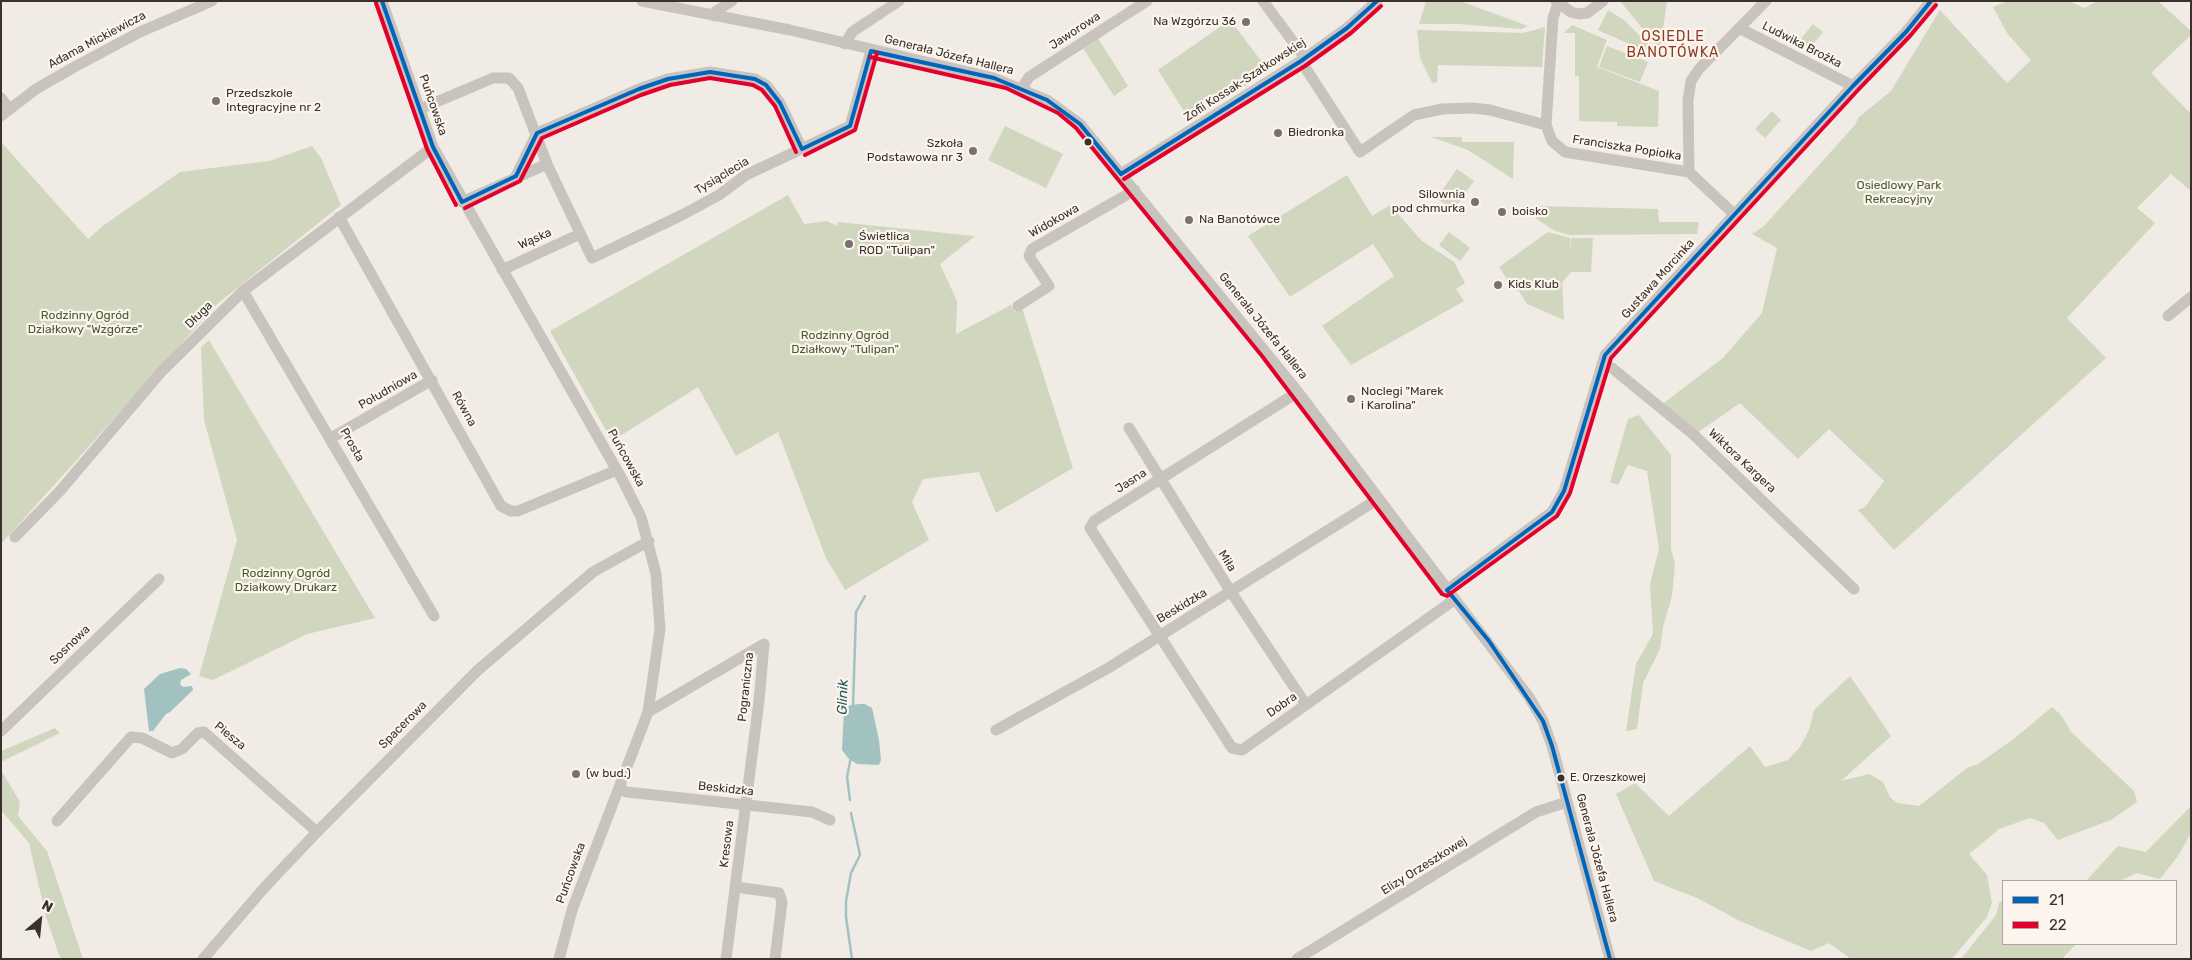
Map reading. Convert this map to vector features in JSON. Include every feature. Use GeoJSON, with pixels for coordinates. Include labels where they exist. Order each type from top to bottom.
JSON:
{"type":"FeatureCollection","features":[{"type":"Feature","properties":{"kind":"street","name":"Adama Mickiewicza"},"geometry":{"type":"LineString","coordinates":[[5,113],[36,89],[140,32],[212,1]]}},
{"type":"Feature","properties":{"kind":"street","name":"Puńcowska"},"geometry":{"type":"LineString","coordinates":[[382,1],[433,147],[462,202],[618,470],[641,517],[649,541],[660,613],[657,660],[648,712],[575,901],[559,959]]}},
{"type":"Feature","properties":{"kind":"street","name":"Generała Józefa Hallera"},"geometry":{"type":"LineString","coordinates":[[642,1],[790,30],[871,51],[994,78],[1022,88],[1071,115],[1298,392],[1454,600],[1489,641],[1543,721],[1552,746],[1610,959]]}},
{"type":"Feature","properties":{"kind":"street"},"geometry":{"type":"LineString","coordinates":[[714,16],[715,12],[732,1]]}},
{"type":"Feature","properties":{"kind":"street"},"geometry":{"type":"LineString","coordinates":[[845,44],[852,32],[899,1]]}},
{"type":"Feature","properties":{"kind":"street","name":"Jaworowa"},"geometry":{"type":"LineString","coordinates":[[1022,88],[1029,77],[1146,1]]}},
{"type":"Feature","properties":{"kind":"street"},"geometry":{"type":"LineString","coordinates":[[1263,1],[1303,60],[1360,152],[1410,117],[1427,110],[1490,110],[1546,124],[1553,15],[1557,2],[1571,12],[1579,14],[1587,13],[1603,1]]}},
{"type":"Feature","properties":{"kind":"street","name":"Zofii Kossak-Szatkowskiej"},"geometry":{"type":"LineString","coordinates":[[1121,174],[1303,60],[1347,28],[1378,1]]}},
{"type":"Feature","properties":{"kind":"street","name":"Ludwika Brożka"},"geometry":{"type":"LineString","coordinates":[[1689,172],[1688,100],[1692,81],[1699,69],[1766,1]]}},
{"type":"Feature","properties":{"kind":"street","name":"Gustawa Morcinka"},"geometry":{"type":"LineString","coordinates":[[1447,590],[1546,518],[1557,505],[1564,492],[1605,355],[1853,86],[1906,32],[1931,1]]}},
{"type":"Feature","properties":{"kind":"street","name":"Ludwika Brożka"},"geometry":{"type":"LineString","coordinates":[[1739,28],[1853,86]]}},
{"type":"Feature","properties":{"kind":"street","name":"Tysiąclecia"},"geometry":{"type":"LineString","coordinates":[[580,234],[592,258],[682,215],[718,195],[746,175],[850,126],[871,51]]}},
{"type":"Feature","properties":{"kind":"street"},"geometry":{"type":"LineString","coordinates":[[516,176],[537,133],[638,89],[668,80],[710,72],[756,79],[766,85],[780,103],[802,149]]}},
{"type":"Feature","properties":{"kind":"street"},"geometry":{"type":"LineString","coordinates":[[420,108],[493,78],[509,78],[518,88],[537,133],[547,164],[580,234]]}},
{"type":"Feature","properties":{"kind":"street"},"geometry":{"type":"LineString","coordinates":[[1,98],[5,113]]}},
{"type":"Feature","properties":{"kind":"street","name":"Franciszka Popiołka"},"geometry":{"type":"LineString","coordinates":[[1546,124],[1552,141],[1565,152],[1689,172]]}},
{"type":"Feature","properties":{"kind":"street","name":"Długa"},"geometry":{"type":"LineString","coordinates":[[15,537],[59,492],[162,371],[243,291],[433,147]]}},
{"type":"Feature","properties":{"kind":"street"},"geometry":{"type":"LineString","coordinates":[[462,202],[516,176],[547,164]]}},
{"type":"Feature","properties":{"kind":"street"},"geometry":{"type":"LineString","coordinates":[[1689,172],[1735,216]]}},
{"type":"Feature","properties":{"kind":"street","name":"Widokowa"},"geometry":{"type":"LineString","coordinates":[[1018,306],[1049,286],[1029,256],[1032,249],[1134,190]]}},
{"type":"Feature","properties":{"kind":"street","name":"Równa"},"geometry":{"type":"LineString","coordinates":[[339,217],[501,506],[505,509],[518,511],[618,470]]}},
{"type":"Feature","properties":{"kind":"street","name":"Wąska"},"geometry":{"type":"LineString","coordinates":[[502,270],[580,234]]}},
{"type":"Feature","properties":{"kind":"street","name":"Prosta"},"geometry":{"type":"LineString","coordinates":[[243,291],[332,438],[434,616]]}},
{"type":"Feature","properties":{"kind":"street"},"geometry":{"type":"LineString","coordinates":[[2168,316],[2191,297]]}},
{"type":"Feature","properties":{"kind":"street","name":"Wiktora Kargera"},"geometry":{"type":"LineString","coordinates":[[1602,364],[1612,368],[1694,435],[1854,589]]}},
{"type":"Feature","properties":{"kind":"street","name":"Południowa"},"geometry":{"type":"LineString","coordinates":[[332,438],[432,380]]}},
{"type":"Feature","properties":{"kind":"street","name":"Jasna"},"geometry":{"type":"LineString","coordinates":[[1158,637],[1090,528],[1094,521],[1298,392]]}},
{"type":"Feature","properties":{"kind":"street","name":"Miła"},"geometry":{"type":"LineString","coordinates":[[1129,428],[1231,592],[1306,705]]}},
{"type":"Feature","properties":{"kind":"street","name":"Beskidzka"},"geometry":{"type":"LineString","coordinates":[[996,730],[1110,667],[1378,498]]}},
{"type":"Feature","properties":{"kind":"street","name":"Spacerowa"},"geometry":{"type":"LineString","coordinates":[[203,959],[264,888],[317,832],[478,670],[593,572],[649,541]]}},
{"type":"Feature","properties":{"kind":"street","name":"Sosnowa"},"geometry":{"type":"LineString","coordinates":[[1,731],[159,579]]}},
{"type":"Feature","properties":{"kind":"street","name":"Dobra"},"geometry":{"type":"LineString","coordinates":[[1158,637],[1232,748],[1242,750],[1454,600]]}},
{"type":"Feature","properties":{"kind":"street","name":"Pograniczna"},"geometry":{"type":"LineString","coordinates":[[648,712],[764,644],[745,805]]}},
{"type":"Feature","properties":{"kind":"street","name":"Piesza"},"geometry":{"type":"LineString","coordinates":[[57,821],[131,737],[142,738],[172,753],[182,749],[198,733],[204,732],[317,832]]}},
{"type":"Feature","properties":{"kind":"street","name":"Beskidzka"},"geometry":{"type":"LineString","coordinates":[[619,789],[627,792],[812,812],[830,820]]}},
{"type":"Feature","properties":{"kind":"street","name":"Elizy Orzeszkowej"},"geometry":{"type":"LineString","coordinates":[[1297,959],[1536,812],[1567,802]]}},
{"type":"Feature","properties":{"kind":"street","name":"Kresowa"},"geometry":{"type":"LineString","coordinates":[[726,959],[745,805]]}},
{"type":"Feature","properties":{"kind":"street"},"geometry":{"type":"LineString","coordinates":[[736,887],[779,893],[782,902],[776,959]]}},
{"type":"Feature","properties":{"kind":"green space"},"geometry":{"type":"Polygon","coordinates":[[[1426,1],[1460,1],[1528,26],[1521,29],[1459,24],[1419,24],[1426,1]]]}},
{"type":"Feature","properties":{"kind":"green space"},"geometry":{"type":"Polygon","coordinates":[[[1620,1],[1667,1],[1660,50],[1620,1]]]}},
{"type":"Feature","properties":{"kind":"green space","name":"Osiedlowy Park Rekreacyjny"},"geometry":{"type":"Polygon","coordinates":[[[2008,1],[2069,1],[2084,8],[2098,1],[2158,1],[2191,31],[2191,35],[2151,73],[2191,114],[2191,191],[2171,174],[2137,208],[2155,223],[2067,318],[2106,358],[1894,550],[1858,510],[1865,507],[1884,481],[1829,429],[1798,459],[1740,403],[1697,433],[1661,405],[1723,358],[1762,313],[1777,248],[1752,234],[1764,226],[1855,125],[1859,117],[1891,91],[1940,10],[2007,83],[2031,60],[2007,33],[1993,7],[2008,1]]]}},
{"type":"Feature","properties":{"kind":"green space"},"geometry":{"type":"Polygon","coordinates":[[[1608,10],[1624,20],[1650,46],[1647,52],[1598,30],[1608,10]]]}},
{"type":"Feature","properties":{"kind":"green space"},"geometry":{"type":"Polygon","coordinates":[[[1230,20],[1265,66],[1291,49],[1286,60],[1190,121],[1158,70],[1230,20]]]}},
{"type":"Feature","properties":{"kind":"green space"},"geometry":{"type":"Polygon","coordinates":[[[1813,24],[1823,32],[1810,48],[1800,40],[1813,24]]]}},
{"type":"Feature","properties":{"kind":"green space"},"geometry":{"type":"Polygon","coordinates":[[[1572,25],[1607,40],[1597,67],[1659,91],[1658,127],[1617,126],[1617,122],[1579,121],[1579,76],[1575,76],[1575,33],[1564,33],[1572,25]]]}},
{"type":"Feature","properties":{"kind":"green space"},"geometry":{"type":"Polygon","coordinates":[[[1545,27],[1542,67],[1438,65],[1437,82],[1432,83],[1420,58],[1417,30],[1523,33],[1545,27]]]}},
{"type":"Feature","properties":{"kind":"green space"},"geometry":{"type":"Polygon","coordinates":[[[1098,38],[1128,86],[1114,96],[1083,48],[1098,38]]]}},
{"type":"Feature","properties":{"kind":"green space"},"geometry":{"type":"Polygon","coordinates":[[[1607,46],[1648,62],[1640,82],[1599,67],[1607,46]]]}},
{"type":"Feature","properties":{"kind":"green space"},"geometry":{"type":"Polygon","coordinates":[[[1772,111],[1781,120],[1765,138],[1755,129],[1772,111]]]}},
{"type":"Feature","properties":{"kind":"green space"},"geometry":{"type":"Polygon","coordinates":[[[1005,126],[1063,154],[1046,188],[988,160],[1005,126]]]}},
{"type":"Feature","properties":{"kind":"green space"},"geometry":{"type":"Polygon","coordinates":[[[1431,137],[1462,137],[1462,142],[1514,142],[1513,179],[1468,150],[1431,137]]]}},
{"type":"Feature","properties":{"kind":"green space","name":"Rodzinny Ogród Działkowy \"Wzgórze\""},"geometry":{"type":"Polygon","coordinates":[[[1,142],[88,239],[104,225],[180,172],[269,161],[312,146],[321,158],[341,205],[217,304],[1,544],[1,142]]]}},
{"type":"Feature","properties":{"kind":"green space"},"geometry":{"type":"Polygon","coordinates":[[[1457,169],[1474,181],[1453,210],[1437,198],[1457,169]]]}},
{"type":"Feature","properties":{"kind":"green space"},"geometry":{"type":"Polygon","coordinates":[[[1347,175],[1372,216],[1390,205],[1422,241],[1454,262],[1465,283],[1456,289],[1464,301],[1351,365],[1322,326],[1394,276],[1373,244],[1290,297],[1248,236],[1347,175]]]}},
{"type":"Feature","properties":{"kind":"green space","name":"Rodzinny Ogród Działkowy \"Tulipan\""},"geometry":{"type":"Polygon","coordinates":[[[788,195],[804,224],[827,221],[837,226],[838,222],[975,236],[940,264],[957,301],[956,334],[1011,305],[1015,312],[1022,308],[1073,468],[996,513],[979,472],[923,479],[912,502],[929,540],[845,590],[826,558],[778,432],[736,456],[698,387],[612,441],[550,331],[788,195]]]}},
{"type":"Feature","properties":{"kind":"green space"},"geometry":{"type":"Polygon","coordinates":[[[1536,206],[1658,209],[1659,222],[1699,222],[1697,234],[1570,235],[1555,231],[1535,218],[1536,206]]]}},
{"type":"Feature","properties":{"kind":"green space"},"geometry":{"type":"Polygon","coordinates":[[[1449,232],[1470,248],[1460,261],[1439,245],[1449,232]]]}},
{"type":"Feature","properties":{"kind":"green space"},"geometry":{"type":"Polygon","coordinates":[[[1548,232],[1570,238],[1571,253],[1571,238],[1593,238],[1591,272],[1571,272],[1562,283],[1564,320],[1527,304],[1519,291],[1514,290],[1499,267],[1548,232]]]}},
{"type":"Feature","properties":{"kind":"green space","name":"Rodzinny Ogród Działkowy Drukarz"},"geometry":{"type":"Polygon","coordinates":[[[209,340],[375,618],[307,634],[213,680],[199,676],[237,540],[204,420],[201,347],[209,340]]]}},
{"type":"Feature","properties":{"kind":"green space"},"geometry":{"type":"Polygon","coordinates":[[[1639,415],[1671,455],[1671,549],[1675,564],[1672,596],[1663,627],[1660,649],[1643,683],[1637,729],[1626,731],[1636,664],[1653,634],[1650,584],[1659,549],[1647,471],[1628,465],[1618,485],[1610,482],[1628,419],[1639,415]]]}},
{"type":"Feature","properties":{"kind":"green space"},"geometry":{"type":"Polygon","coordinates":[[[1850,676],[1891,736],[1841,781],[1869,774],[1883,782],[1890,797],[1897,803],[1919,806],[1967,768],[1978,764],[2015,738],[2052,707],[2061,715],[2071,732],[2134,791],[2137,802],[2111,820],[2058,840],[2044,823],[2030,818],[1999,829],[1969,854],[1987,875],[1992,903],[1987,917],[1952,959],[1851,959],[1829,943],[1811,951],[1740,921],[1697,898],[1654,881],[1616,794],[1635,783],[1669,816],[1750,746],[1765,767],[1788,760],[1800,747],[1809,730],[1814,710],[1850,676]]]}},
{"type":"Feature","properties":{"kind":"green space"},"geometry":{"type":"Polygon","coordinates":[[[55,728],[60,733],[1,762],[1,751],[55,728]]]}},
{"type":"Feature","properties":{"kind":"green space"},"geometry":{"type":"Polygon","coordinates":[[[1,770],[20,802],[18,816],[47,851],[83,959],[62,959],[59,955],[46,917],[29,843],[1,810],[1,770]]]}},
{"type":"Feature","properties":{"kind":"green space"},"geometry":{"type":"Polygon","coordinates":[[[2191,806],[2191,833],[2178,856],[2160,879],[2137,873],[2122,880],[2087,880],[2118,846],[2146,852],[2191,806]]]}},
{"type":"Feature","properties":{"kind":"green space"},"geometry":{"type":"Polygon","coordinates":[[[2002,901],[2002,945],[2075,945],[2062,959],[1961,959],[1996,915],[1999,903],[2002,901]]]}},
{"type":"Feature","properties":{"kind":"water"},"geometry":{"type":"Polygon","coordinates":[[[180,668],[186,669],[191,674],[181,680],[180,684],[183,687],[192,686],[193,690],[166,714],[153,731],[149,731],[144,689],[160,674],[180,668]]]}},
{"type":"Feature","properties":{"kind":"water"},"geometry":{"type":"Polygon","coordinates":[[[865,704],[872,708],[879,740],[881,760],[879,765],[857,764],[848,758],[842,750],[844,711],[847,706],[865,704]]]}},
{"type":"Feature","properties":{"kind":"waterway","name":"Glinik"},"geometry":{"type":"LineString","coordinates":[[853,707],[856,612],[865,596]]}},
{"type":"Feature","properties":{"kind":"waterway","name":"Glinik"},"geometry":{"type":"LineString","coordinates":[[850,800],[847,777],[851,757]]}},
{"type":"Feature","properties":{"kind":"waterway","name":"Glinik"},"geometry":{"type":"LineString","coordinates":[[851,813],[860,855],[851,873],[846,901],[846,917],[852,959]]}},
{"type":"Feature","properties":{"kind":"transit line","name":"21"},"geometry":{"type":"LineString","coordinates":[[382,1],[433,147],[462,202]]}},
{"type":"Feature","properties":{"kind":"transit line","name":"21"},"geometry":{"type":"LineString","coordinates":[[1121,174],[1301,61],[1347,28],[1377,1]]}},
{"type":"Feature","properties":{"kind":"transit line","name":"21"},"geometry":{"type":"LineString","coordinates":[[1447,590],[1552,512],[1564,491],[1605,355],[1853,86],[1906,32],[1931,1]]}},
{"type":"Feature","properties":{"kind":"transit line","name":"22"},"geometry":{"type":"LineString","coordinates":[[376,3],[427,149],[456,205]]}},
{"type":"Feature","properties":{"kind":"transit line","name":"22"},"geometry":{"type":"LineString","coordinates":[[870,57],[1006,88],[1058,113],[1076,128],[1262,356],[1442,594],[1447,596],[1557,516],[1570,493],[1611,358],[1910,36],[1936,5]]}},
{"type":"Feature","properties":{"kind":"transit line","name":"22"},"geometry":{"type":"LineString","coordinates":[[1124,179],[1305,66],[1351,33],[1381,6]]}},
{"type":"Feature","properties":{"kind":"transit line","name":"21"},"geometry":{"type":"LineString","coordinates":[[871,51],[994,78],[1047,100],[1080,124],[1121,174]]}},
{"type":"Feature","properties":{"kind":"transit line","name":"21"},"geometry":{"type":"LineString","coordinates":[[802,149],[850,126],[871,51]]}},
{"type":"Feature","properties":{"kind":"transit line","name":"22"},"geometry":{"type":"LineString","coordinates":[[805,155],[855,130],[877,53]]}},
{"type":"Feature","properties":{"kind":"transit line","name":"21"},"geometry":{"type":"LineString","coordinates":[[462,202],[516,176],[537,133],[639,89],[668,79],[710,72],[755,79],[766,85],[780,103],[802,149]]}},
{"type":"Feature","properties":{"kind":"transit line","name":"22"},"geometry":{"type":"LineString","coordinates":[[465,208],[520,181],[542,138],[641,95],[670,85],[710,78],[753,85],[762,90],[775,106],[796,152]]}},
{"type":"Feature","properties":{"kind":"transit line","name":"21"},"geometry":{"type":"LineString","coordinates":[[1447,590],[1489,641],[1543,721],[1552,746],[1610,959]]}},
{"type":"Feature","properties":{"kind":"place","name":"Na Wzgórzu 36"},"geometry":{"type":"Point","coordinates":[1246,22]}},
{"type":"Feature","properties":{"kind":"place","name":"Przedszkole Integracyjne nr 2"},"geometry":{"type":"Point","coordinates":[216,101]}},
{"type":"Feature","properties":{"kind":"place","name":"Biedronka"},"geometry":{"type":"Point","coordinates":[1278,133]}},
{"type":"Feature","properties":{"kind":"place","name":"Szkoła Podstawowa nr 3"},"geometry":{"type":"Point","coordinates":[973,151]}},
{"type":"Feature","properties":{"kind":"place","name":"Silownia pod chmurka"},"geometry":{"type":"Point","coordinates":[1475,202]}},
{"type":"Feature","properties":{"kind":"place","name":"boisko"},"geometry":{"type":"Point","coordinates":[1502,212]}},
{"type":"Feature","properties":{"kind":"place","name":"Na Banotówce"},"geometry":{"type":"Point","coordinates":[1189,220]}},
{"type":"Feature","properties":{"kind":"place","name":"Świetlica ROD \"Tulipan\""},"geometry":{"type":"Point","coordinates":[849,244]}},
{"type":"Feature","properties":{"kind":"place","name":"Kids Klub"},"geometry":{"type":"Point","coordinates":[1498,285]}},
{"type":"Feature","properties":{"kind":"place","name":"Noclegi \"Marek i Karolina\""},"geometry":{"type":"Point","coordinates":[1351,399]}},
{"type":"Feature","properties":{"kind":"place","name":"(w bud.)"},"geometry":{"type":"Point","coordinates":[576,774]}},
{"type":"Feature","properties":{"kind":"place","name":"E. Orzeszkowej"},"geometry":{"type":"Point","coordinates":[1561,778]}},
{"type":"Feature","properties":{"kind":"district","name":"OSIEDLE BANOTÓWKA"},"geometry":{"type":"Point","coordinates":[1673,46]}}]}
